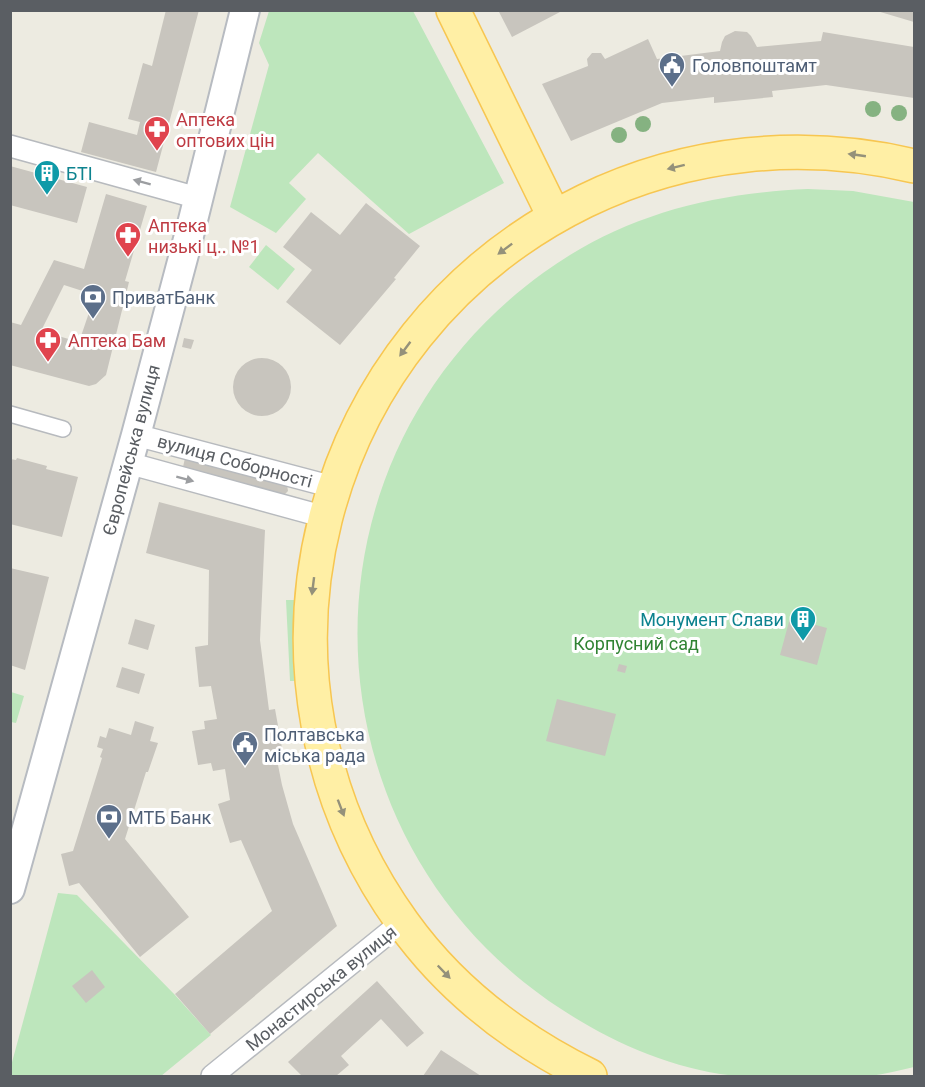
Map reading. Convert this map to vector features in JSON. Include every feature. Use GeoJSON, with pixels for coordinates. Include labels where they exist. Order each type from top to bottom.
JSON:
{"type":"FeatureCollection","features":[{"type":"Feature","properties":{"kind":"main road","name":"Європейська вулиця"},"geometry":{"type":"LineString","coordinates":[[10,889],[136,435],[245,10]]}},
{"type":"Feature","properties":{"kind":"main road"},"geometry":{"type":"LineString","coordinates":[[453,10],[554,216]]}},
{"type":"Feature","properties":{"kind":"main road","name":"вулиця Соборності"},"geometry":{"type":"LineString","coordinates":[[590,1077],[540,1050],[485,1010],[436,964],[402,922],[368,867],[351,834],[339,804],[324,752],[316,716],[311,674],[310,632],[316,560],[329,502],[360,423],[398,358],[419,331],[481,267],[522,236],[554,216],[614,187],[656,172],[734,155],[797,151],[842,153],[915,166]]}},
{"type":"Feature","properties":{"kind":"street"},"geometry":{"type":"LineString","coordinates":[[10,146],[198,198]]}},
{"type":"Feature","properties":{"kind":"street"},"geometry":{"type":"LineString","coordinates":[[10,414],[63,429]]}},
{"type":"Feature","properties":{"kind":"street","name":"вулиця Соборності"},"geometry":{"type":"LineString","coordinates":[[136,435],[329,502]]}},
{"type":"Feature","properties":{"kind":"street","name":"вулиця Соборності"},"geometry":{"type":"LineString","coordinates":[[128,463],[329,502]]}},
{"type":"Feature","properties":{"kind":"street","name":"Монастирська вулиця"},"geometry":{"type":"LineString","coordinates":[[212,1077],[402,922]]}},
{"type":"Feature","properties":{"kind":"green space"},"geometry":{"type":"Polygon","coordinates":[[[269,11],[413,11],[504,183],[409,234],[318,153],[289,183],[306,199],[276,233],[230,207],[269,65],[259,43],[269,11]]]}},
{"type":"Feature","properties":{"kind":"green space","name":"Корпусний сад"},"geometry":{"type":"Polygon","coordinates":[[[808,189],[853,191],[914,202],[914,1067],[862,1077],[740,1076],[700,1070],[658,1058],[582,1022],[489,951],[420,863],[377,764],[358,658],[365,551],[398,448],[457,353],[543,273],[573,253],[605,236],[636,222],[703,202],[772,191],[808,189]]]}},
{"type":"Feature","properties":{"kind":"green space"},"geometry":{"type":"Polygon","coordinates":[[[266,245],[295,269],[278,290],[249,267],[266,245]]]}},
{"type":"Feature","properties":{"kind":"green space"},"geometry":{"type":"Polygon","coordinates":[[[286,600],[294,600],[298,681],[290,681],[286,600]]]}},
{"type":"Feature","properties":{"kind":"green space"},"geometry":{"type":"Polygon","coordinates":[[[11,692],[24,696],[16,723],[11,722],[11,692]]]}},
{"type":"Feature","properties":{"kind":"green space"},"geometry":{"type":"Polygon","coordinates":[[[58,893],[77,895],[211,1035],[161,1076],[11,1076],[11,1066],[58,893]]]}},
{"type":"Feature","properties":{"kind":"building"},"geometry":{"type":"Polygon","coordinates":[[[166,10],[199,10],[156,172],[81,152],[89,122],[137,135],[140,122],[128,119],[143,63],[152,66],[166,10]]]}},
{"type":"Feature","properties":{"kind":"building"},"geometry":{"type":"Polygon","coordinates":[[[498,10],[559,10],[560,12],[512,37],[498,10]]]}},
{"type":"Feature","properties":{"kind":"building"},"geometry":{"type":"Polygon","coordinates":[[[877,10],[914,10],[914,22],[877,11],[877,10]]]}},
{"type":"Feature","properties":{"kind":"building","name":"Головпоштамт"},"geometry":{"type":"Polygon","coordinates":[[[735,31],[747,32],[757,47],[821,41],[823,32],[914,47],[914,98],[826,85],[772,91],[773,97],[714,103],[714,97],[662,103],[571,141],[542,84],[588,66],[587,59],[592,53],[601,53],[605,59],[648,39],[657,59],[720,51],[725,36],[735,31]]]}},
{"type":"Feature","properties":{"kind":"building","name":"БТІ"},"geometry":{"type":"Polygon","coordinates":[[[10,166],[87,187],[77,223],[10,205],[10,166]]]}},
{"type":"Feature","properties":{"kind":"building"},"geometry":{"type":"Polygon","coordinates":[[[106,194],[147,206],[125,281],[129,282],[106,375],[96,384],[89,386],[10,365],[10,322],[21,325],[54,260],[84,269],[106,194]],[[64,285],[41,331],[79,342],[95,295],[64,285]]]}},
{"type":"Feature","properties":{"kind":"building"},"geometry":{"type":"Polygon","coordinates":[[[366,203],[420,246],[394,278],[396,279],[340,345],[286,302],[312,270],[283,247],[311,212],[340,235],[366,203]]]}},
{"type":"Feature","properties":{"kind":"building"},"geometry":{"type":"Polygon","coordinates":[[[184,338],[194,340],[191,349],[182,347],[184,338]]]}},
{"type":"Feature","properties":{"kind":"building"},"geometry":{"type":"Polygon","coordinates":[[[262,358],[273,360],[286,371],[291,387],[289,398],[278,411],[262,416],[251,414],[238,403],[233,387],[235,376],[246,363],[262,358]]]}},
{"type":"Feature","properties":{"kind":"building"},"geometry":{"type":"Polygon","coordinates":[[[17,458],[47,466],[46,469],[78,477],[62,537],[10,524],[10,459],[16,460],[17,458]]]}},
{"type":"Feature","properties":{"kind":"building"},"geometry":{"type":"Polygon","coordinates":[[[185,458],[287,485],[288,491],[283,496],[183,467],[185,458]]]}},
{"type":"Feature","properties":{"kind":"building","name":"Полтавська міська рада"},"geometry":{"type":"Polygon","coordinates":[[[159,502],[265,530],[260,640],[269,710],[275,709],[284,759],[277,760],[293,824],[337,926],[210,1034],[175,994],[272,911],[241,840],[230,843],[218,804],[230,800],[225,769],[213,771],[211,763],[198,765],[192,731],[205,729],[204,721],[217,719],[211,686],[199,687],[195,647],[208,645],[209,570],[146,553],[159,502]]]}},
{"type":"Feature","properties":{"kind":"building"},"geometry":{"type":"Polygon","coordinates":[[[10,568],[49,577],[25,670],[10,665],[10,568]]]}},
{"type":"Feature","properties":{"kind":"building","name":"Монумент Слави"},"geometry":{"type":"Polygon","coordinates":[[[790,618],[827,628],[817,665],[780,655],[790,618]]]}},
{"type":"Feature","properties":{"kind":"building"},"geometry":{"type":"Polygon","coordinates":[[[135,619],[155,625],[148,650],[128,644],[135,619]]]}},
{"type":"Feature","properties":{"kind":"building"},"geometry":{"type":"Polygon","coordinates":[[[619,664],[627,666],[625,673],[617,671],[619,664]]]}},
{"type":"Feature","properties":{"kind":"building"},"geometry":{"type":"Polygon","coordinates":[[[122,667],[145,674],[139,694],[116,687],[122,667]]]}},
{"type":"Feature","properties":{"kind":"building"},"geometry":{"type":"Polygon","coordinates":[[[557,699],[616,714],[605,756],[546,741],[557,699]]]}},
{"type":"Feature","properties":{"kind":"building"},"geometry":{"type":"Polygon","coordinates":[[[135,721],[154,727],[150,741],[158,743],[148,772],[146,772],[125,839],[189,917],[140,957],[79,883],[69,886],[61,854],[73,851],[102,758],[100,757],[103,749],[97,747],[100,736],[106,738],[109,728],[131,735],[135,721]]]}},
{"type":"Feature","properties":{"kind":"building"},"geometry":{"type":"Polygon","coordinates":[[[92,970],[105,987],[86,1003],[72,986],[92,970]]]}},
{"type":"Feature","properties":{"kind":"building"},"geometry":{"type":"Polygon","coordinates":[[[377,981],[424,1033],[407,1047],[381,1019],[341,1056],[349,1065],[336,1076],[302,1076],[288,1062],[377,981]]]}},
{"type":"Feature","properties":{"kind":"building"},"geometry":{"type":"Polygon","coordinates":[[[441,1050],[481,1076],[423,1076],[441,1050]]]}},
{"type":"Feature","properties":{"kind":"place","name":"Головпоштамт"},"geometry":{"type":"Point","coordinates":[672,88]}},
{"type":"Feature","properties":{"kind":"place","name":"Аптека оптових цін"},"geometry":{"type":"Point","coordinates":[157,152]}},
{"type":"Feature","properties":{"kind":"place","name":"БТІ"},"geometry":{"type":"Point","coordinates":[47,196]}},
{"type":"Feature","properties":{"kind":"place","name":"Аптека низькі ц.. №1"},"geometry":{"type":"Point","coordinates":[128,258]}},
{"type":"Feature","properties":{"kind":"place","name":"ПриватБанк"},"geometry":{"type":"Point","coordinates":[93,320]}},
{"type":"Feature","properties":{"kind":"place","name":"Аптека Бам"},"geometry":{"type":"Point","coordinates":[48,363]}},
{"type":"Feature","properties":{"kind":"place","name":"Монумент Слави"},"geometry":{"type":"Point","coordinates":[803,642]}},
{"type":"Feature","properties":{"kind":"place","name":"Полтавська міська рада"},"geometry":{"type":"Point","coordinates":[245,767]}},
{"type":"Feature","properties":{"kind":"place","name":"МТБ Банк"},"geometry":{"type":"Point","coordinates":[109,840]}}]}
